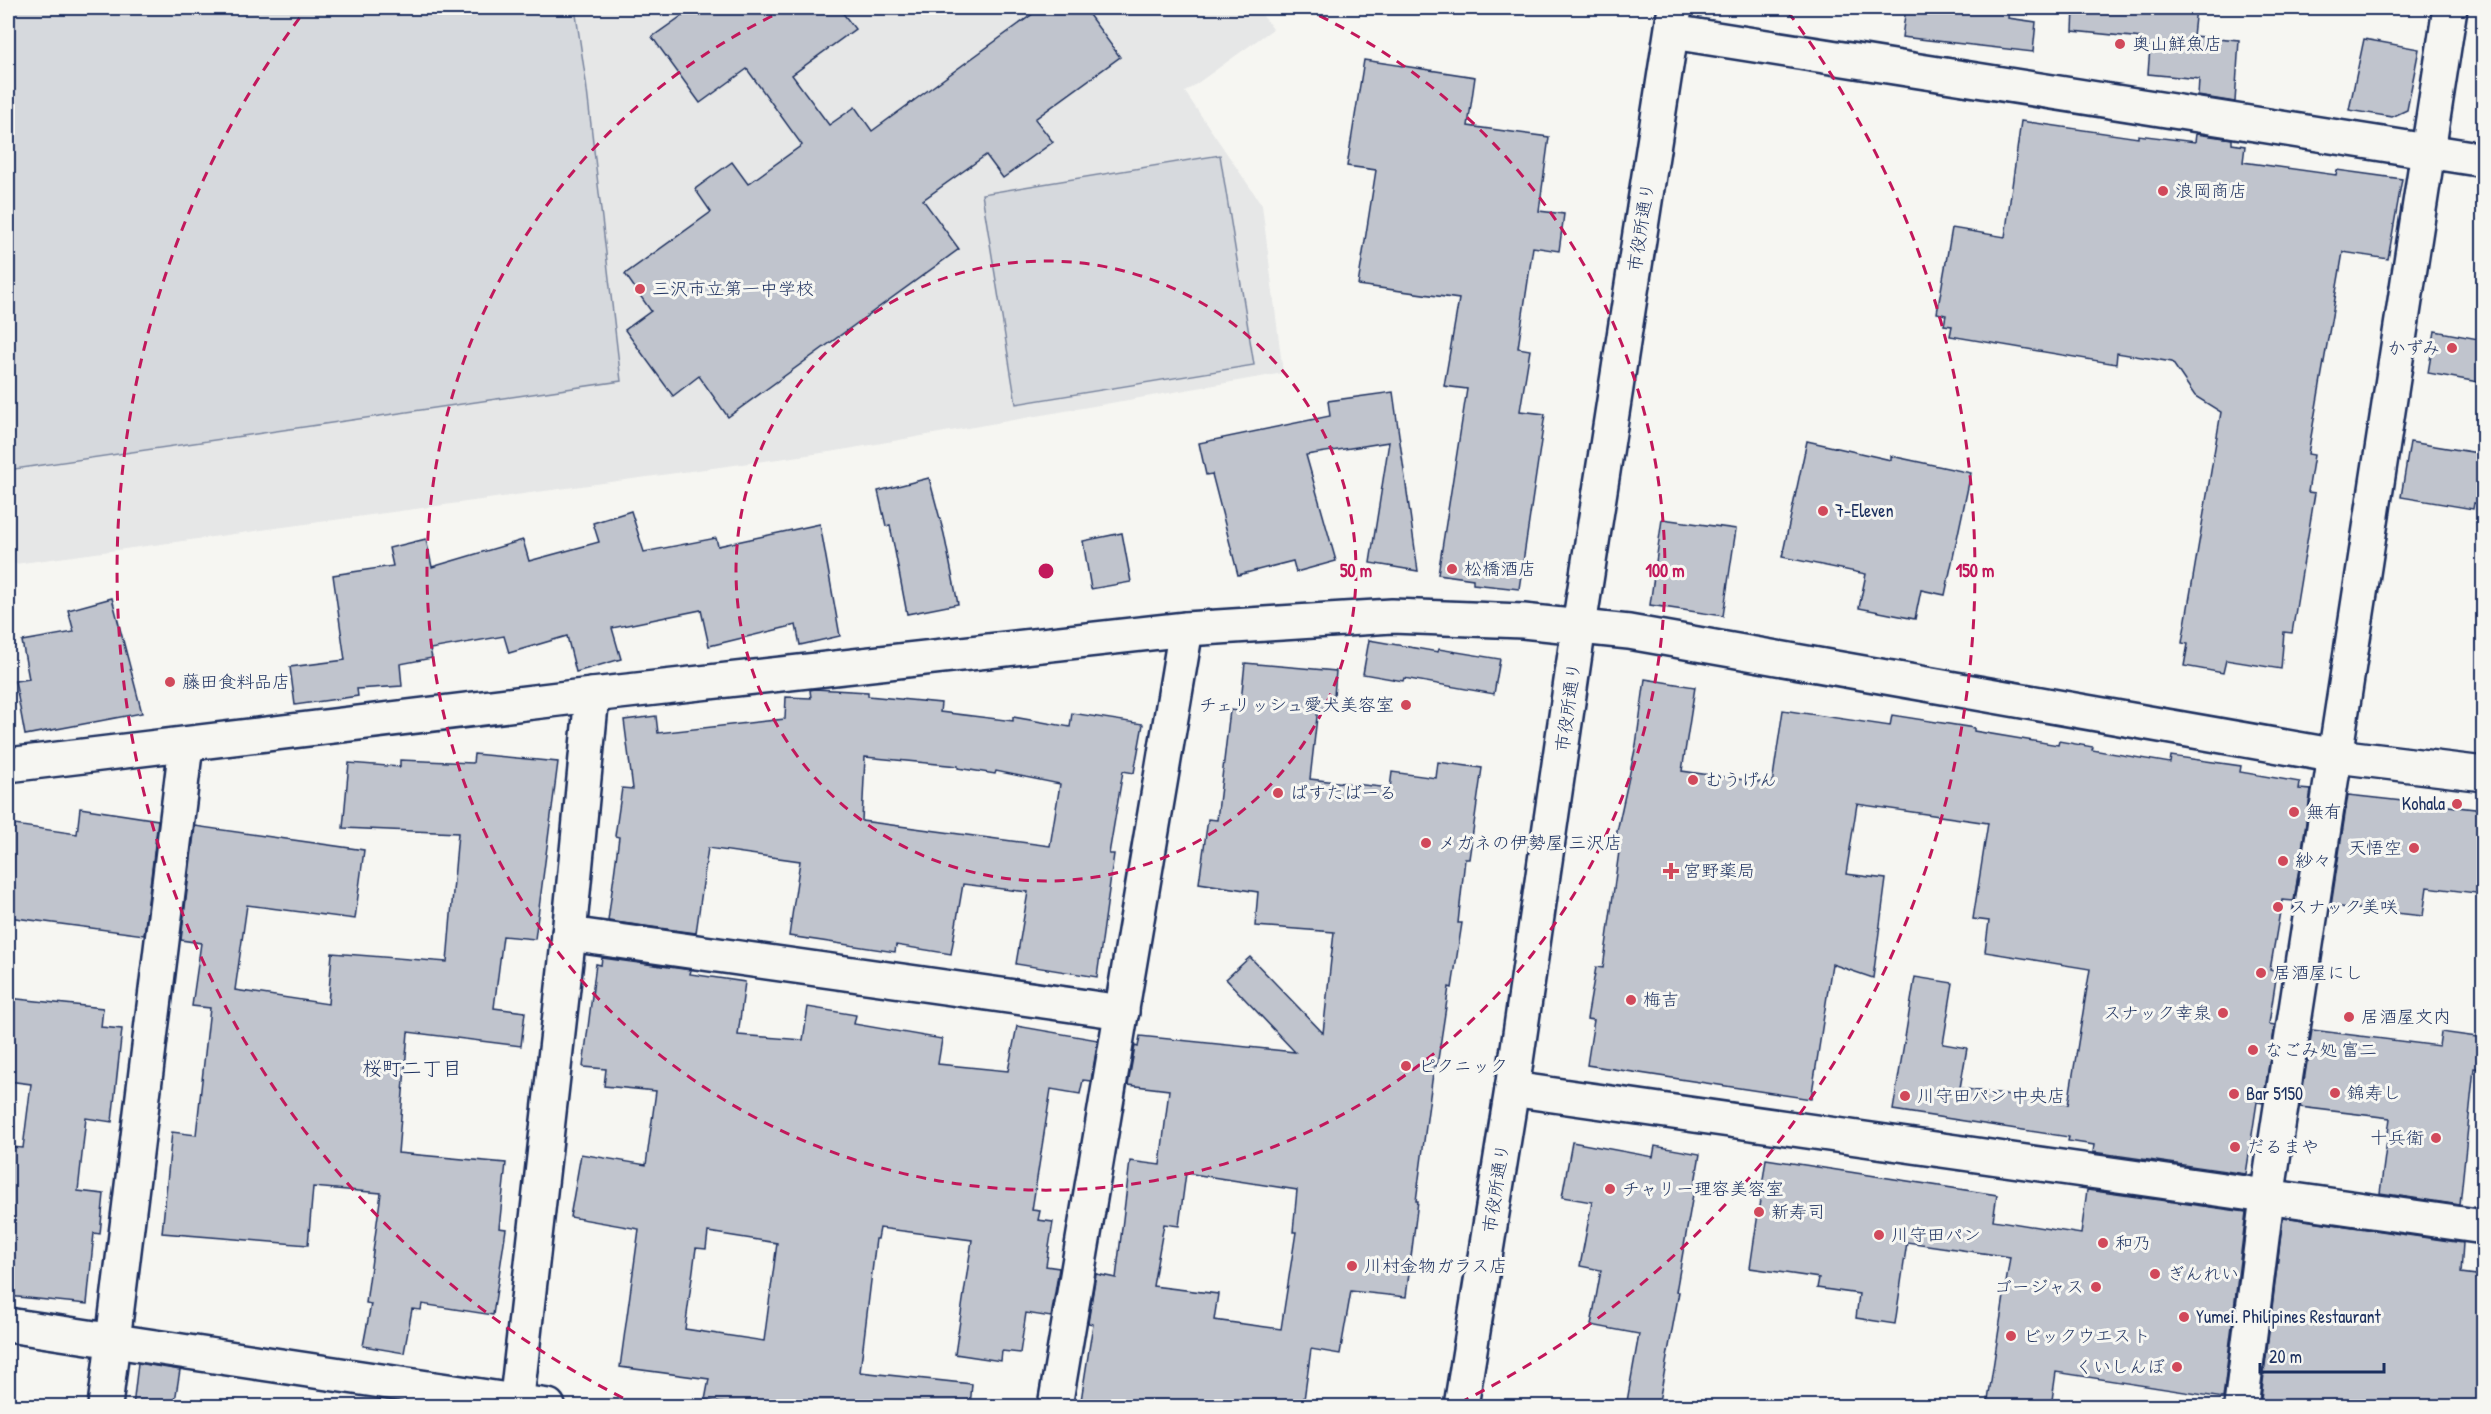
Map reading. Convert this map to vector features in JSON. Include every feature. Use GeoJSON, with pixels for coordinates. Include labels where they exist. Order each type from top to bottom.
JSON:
{"type":"FeatureCollection","features":[{"type":"Feature","properties":{"kind":"street"},"geometry":{"type":"LineString","coordinates":[[2241,1407],[2267,1198],[2451,8]]}},
{"type":"Feature","properties":{"kind":"street"},"geometry":{"type":"LineString","coordinates":[[1674,20],[2484,160]]}},
{"type":"Feature","properties":{"kind":"street","name":"市役所通り"},"geometry":{"type":"LineString","coordinates":[[1461,1407],[1512,1089],[1579,626],[1674,20]]}},
{"type":"Feature","properties":{"kind":"street"},"geometry":{"type":"LineString","coordinates":[[8,765],[592,695],[1186,629],[1392,616],[1579,626],[1641,634],[2337,756],[2484,774]]}},
{"type":"Feature","properties":{"kind":"street"},"geometry":{"type":"LineString","coordinates":[[1055,1407],[1186,629]]}},
{"type":"Feature","properties":{"kind":"street"},"geometry":{"type":"LineString","coordinates":[[8,1325],[527,1405],[592,695]]}},
{"type":"Feature","properties":{"kind":"street"},"geometry":{"type":"LineString","coordinates":[[105,1407],[186,745]]}},
{"type":"Feature","properties":{"kind":"street"},"geometry":{"type":"LineString","coordinates":[[569,934],[1122,1012]]}},
{"type":"Feature","properties":{"kind":"street"},"geometry":{"type":"LineString","coordinates":[[1512,1089],[2484,1227]]}},
{"type":"Feature","properties":{"kind":"shaded area","name":"三沢市立第一中学校"},"geometry":{"type":"Polygon","coordinates":[[[8,8],[1257,8],[1273,29],[1185,92],[1262,205],[1283,373],[836,451],[8,565],[8,8]]]}},
{"type":"Feature","properties":{"kind":"shaded area"},"geometry":{"type":"Polygon","coordinates":[[[8,8],[575,8],[586,82],[621,381],[8,470],[8,8]]]}},
{"type":"Feature","properties":{"kind":"shaded area"},"geometry":{"type":"Polygon","coordinates":[[[1220,155],[1254,365],[1016,404],[982,194],[1220,155]]]}},
{"type":"Feature","properties":{"kind":"building"},"geometry":{"type":"Polygon","coordinates":[[[693,8],[839,8],[855,29],[792,75],[829,125],[855,107],[872,131],[1041,8],[1084,8],[1120,57],[1035,119],[1053,142],[1003,178],[986,155],[923,200],[959,249],[728,417],[699,376],[673,396],[625,330],[651,311],[625,274],[711,212],[695,189],[732,162],[748,184],[802,145],[747,69],[700,103],[652,37],[693,8]]]}},
{"type":"Feature","properties":{"kind":"building"},"geometry":{"type":"Polygon","coordinates":[[[1906,8],[1955,12],[1956,8],[2009,8],[2008,18],[2036,22],[2033,52],[1902,37],[1906,8]]]}},
{"type":"Feature","properties":{"kind":"building"},"geometry":{"type":"Polygon","coordinates":[[[2074,8],[2196,8],[2193,36],[2239,40],[2235,102],[2198,96],[2199,79],[2148,74],[2150,47],[2141,46],[2142,38],[2073,31],[2074,8]]]}},
{"type":"Feature","properties":{"kind":"building"},"geometry":{"type":"Polygon","coordinates":[[[2364,39],[2419,49],[2407,110],[2392,117],[2349,110],[2364,39]]]}},
{"type":"Feature","properties":{"kind":"building"},"geometry":{"type":"Polygon","coordinates":[[[1364,60],[1475,77],[1468,126],[1549,137],[1539,211],[1564,214],[1559,251],[1533,247],[1518,348],[1530,350],[1520,411],[1545,414],[1519,589],[1473,584],[1473,579],[1438,574],[1467,389],[1444,386],[1459,299],[1358,285],[1376,170],[1347,166],[1364,60]]]}},
{"type":"Feature","properties":{"kind":"building"},"geometry":{"type":"Polygon","coordinates":[[[2021,121],[2138,138],[2138,135],[2195,142],[2196,134],[2232,139],[2232,144],[2245,146],[2243,162],[2336,175],[2337,170],[2402,179],[2388,259],[2343,252],[2308,454],[2314,455],[2308,492],[2315,493],[2292,633],[2284,632],[2281,669],[2226,660],[2223,673],[2184,666],[2188,644],[2182,643],[2221,412],[2195,396],[2172,362],[2117,353],[2116,364],[1950,336],[1952,326],[1944,325],[1946,315],[1937,313],[1952,228],[2005,237],[2021,121]]]}},
{"type":"Feature","properties":{"kind":"building"},"geometry":{"type":"Polygon","coordinates":[[[2435,331],[2484,340],[2484,383],[2428,373],[2435,331]]]}},
{"type":"Feature","properties":{"kind":"building"},"geometry":{"type":"Polygon","coordinates":[[[1393,392],[1418,571],[1370,563],[1389,442],[1306,455],[1336,561],[1296,572],[1293,561],[1238,575],[1212,474],[1206,475],[1199,443],[1330,416],[1328,401],[1393,392]]]}},
{"type":"Feature","properties":{"kind":"building"},"geometry":{"type":"Polygon","coordinates":[[[1807,441],[1891,460],[1891,456],[1971,473],[1945,595],[1921,590],[1915,619],[1859,608],[1866,574],[1782,557],[1807,441]]]}},
{"type":"Feature","properties":{"kind":"building"},"geometry":{"type":"Polygon","coordinates":[[[2410,442],[2484,454],[2484,505],[2474,503],[2473,509],[2401,497],[2410,442]]]}},
{"type":"Feature","properties":{"kind":"building"},"geometry":{"type":"Polygon","coordinates":[[[929,478],[944,534],[958,604],[907,614],[890,525],[886,526],[878,491],[929,478]]]}},
{"type":"Feature","properties":{"kind":"building"},"geometry":{"type":"Polygon","coordinates":[[[631,511],[644,552],[716,538],[718,546],[820,524],[840,636],[800,645],[796,625],[709,646],[701,610],[612,628],[621,659],[576,672],[567,636],[509,653],[504,636],[430,649],[432,658],[400,664],[402,686],[357,689],[358,696],[295,705],[290,667],[345,660],[333,575],[393,566],[389,548],[426,539],[432,567],[523,540],[529,561],[599,542],[593,523],[631,511]]]}},
{"type":"Feature","properties":{"kind":"building"},"geometry":{"type":"Polygon","coordinates":[[[1662,519],[1736,529],[1723,616],[1650,605],[1662,519]]]}},
{"type":"Feature","properties":{"kind":"building"},"geometry":{"type":"Polygon","coordinates":[[[1122,533],[1131,582],[1091,589],[1083,541],[1122,533]]]}},
{"type":"Feature","properties":{"kind":"building"},"geometry":{"type":"Polygon","coordinates":[[[112,598],[142,713],[25,735],[15,681],[29,679],[22,641],[74,632],[68,610],[112,598]]]}},
{"type":"Feature","properties":{"kind":"building"},"geometry":{"type":"Polygon","coordinates":[[[1369,640],[1438,652],[1439,649],[1500,659],[1494,694],[1404,678],[1403,681],[1363,674],[1369,640]]]}},
{"type":"Feature","properties":{"kind":"building"},"geometry":{"type":"Polygon","coordinates":[[[1245,663],[1336,671],[1333,709],[1318,708],[1310,779],[1390,788],[1392,772],[1436,778],[1438,762],[1482,768],[1469,859],[1465,859],[1458,923],[1462,923],[1452,988],[1449,987],[1437,1066],[1434,1066],[1406,1297],[1351,1291],[1340,1354],[1311,1349],[1303,1407],[1080,1407],[1093,1324],[1088,1323],[1096,1274],[1116,1278],[1130,1161],[1160,1165],[1169,1090],[1128,1085],[1135,1046],[1138,1047],[1140,1036],[1295,1052],[1226,979],[1250,957],[1323,1033],[1334,932],[1255,926],[1258,892],[1199,883],[1208,819],[1217,820],[1230,710],[1240,711],[1245,663]],[[1186,1173],[1179,1226],[1164,1224],[1153,1286],[1218,1294],[1214,1320],[1281,1329],[1296,1232],[1293,1232],[1297,1190],[1186,1173]]]}},
{"type":"Feature","properties":{"kind":"building"},"geometry":{"type":"Polygon","coordinates":[[[1645,679],[1695,687],[1682,771],[1772,784],[1783,710],[1890,726],[1892,715],[2058,745],[2059,741],[2093,747],[2092,750],[2170,763],[2171,756],[2241,766],[2240,772],[2300,782],[2299,789],[2311,790],[2294,901],[2282,900],[2270,970],[2277,972],[2269,1024],[2275,1025],[2263,1103],[2257,1102],[2246,1174],[2093,1152],[2094,1145],[2068,1141],[2069,1137],[1893,1110],[1915,977],[1953,983],[1943,1044],[1967,1048],[1960,1088],[2068,1105],[2090,969],[1985,952],[1989,921],[1973,919],[1988,823],[1857,804],[1846,874],[1886,879],[1873,978],[1832,964],[1811,1099],[1587,1065],[1594,1020],[1587,1019],[1596,967],[1603,968],[1621,837],[1616,836],[1636,745],[1645,679]]]}},
{"type":"Feature","properties":{"kind":"building"},"geometry":{"type":"Polygon","coordinates":[[[810,690],[868,692],[868,696],[941,703],[940,712],[1013,721],[1013,717],[1070,727],[1072,713],[1143,724],[1134,773],[1123,771],[1109,854],[1114,854],[1097,977],[1016,964],[1028,892],[963,884],[951,954],[896,945],[895,952],[789,936],[800,861],[708,848],[696,933],[608,921],[619,837],[615,836],[622,788],[633,789],[624,720],[656,716],[658,733],[785,719],[786,697],[811,698],[810,690]],[[865,757],[862,821],[1050,846],[1060,784],[996,771],[995,774],[958,768],[958,766],[865,757]]]}},
{"type":"Feature","properties":{"kind":"building"},"geometry":{"type":"Polygon","coordinates":[[[474,754],[558,762],[535,939],[503,936],[494,1008],[525,1012],[521,1046],[408,1032],[398,1153],[506,1163],[499,1228],[506,1229],[493,1315],[422,1304],[421,1310],[412,1309],[404,1353],[363,1346],[371,1304],[366,1303],[381,1193],[313,1187],[308,1245],[162,1233],[172,1132],[196,1135],[210,1008],[192,1006],[201,943],[181,940],[195,826],[364,850],[355,919],[247,905],[235,990],[328,1004],[332,953],[447,962],[458,833],[343,828],[349,763],[400,767],[400,760],[473,763],[474,754]]]}},
{"type":"Feature","properties":{"kind":"building"},"geometry":{"type":"Polygon","coordinates":[[[2348,795],[2484,810],[2484,894],[2427,887],[2423,916],[2331,906],[2348,795]]]}},
{"type":"Feature","properties":{"kind":"building"},"geometry":{"type":"Polygon","coordinates":[[[80,808],[158,820],[144,935],[8,917],[8,824],[77,834],[80,808]]]}},
{"type":"Feature","properties":{"kind":"building"},"geometry":{"type":"Polygon","coordinates":[[[602,958],[691,970],[690,974],[745,982],[738,1035],[803,1040],[808,1007],[856,1015],[854,1024],[942,1039],[938,1064],[1008,1071],[1017,1026],[1098,1040],[1091,1081],[1083,1080],[1080,1094],[1051,1089],[1032,1210],[1040,1211],[1038,1220],[1053,1222],[1046,1266],[1059,1268],[1051,1317],[1026,1313],[1020,1353],[1002,1351],[1001,1361],[955,1354],[972,1240],[880,1228],[878,1239],[876,1239],[860,1372],[972,1384],[970,1407],[742,1407],[705,1400],[709,1379],[620,1367],[639,1229],[570,1217],[581,1154],[646,1165],[656,1091],[604,1086],[606,1069],[583,1067],[596,964],[601,965],[602,958]],[[708,1232],[706,1249],[696,1248],[685,1329],[764,1341],[777,1243],[708,1232]]]}},
{"type":"Feature","properties":{"kind":"building"},"geometry":{"type":"Polygon","coordinates":[[[8,998],[103,1008],[101,1027],[122,1029],[112,1122],[86,1118],[78,1191],[104,1194],[100,1234],[94,1233],[87,1304],[8,1296],[8,1179],[11,1147],[23,1148],[31,1084],[8,1081],[8,998]]]}},
{"type":"Feature","properties":{"kind":"building"},"geometry":{"type":"Polygon","coordinates":[[[2312,1030],[2439,1046],[2441,1032],[2484,1038],[2484,1069],[2474,1068],[2460,1205],[2380,1193],[2390,1118],[2300,1107],[2312,1030]]]}},
{"type":"Feature","properties":{"kind":"building"},"geometry":{"type":"Polygon","coordinates":[[[1572,1142],[1653,1157],[1655,1146],[1700,1154],[1676,1292],[1679,1292],[1658,1407],[1626,1407],[1639,1334],[1591,1325],[1601,1270],[1580,1266],[1592,1202],[1562,1197],[1572,1142]]]}},
{"type":"Feature","properties":{"kind":"building"},"geometry":{"type":"Polygon","coordinates":[[[1766,1159],[1997,1195],[1993,1220],[2081,1234],[2087,1190],[2246,1212],[2223,1398],[2056,1372],[2051,1407],[1987,1407],[2010,1257],[1907,1242],[1895,1324],[1856,1318],[1859,1294],[1817,1288],[1819,1278],[1750,1268],[1766,1159]]]}},
{"type":"Feature","properties":{"kind":"building"},"geometry":{"type":"Polygon","coordinates":[[[2283,1217],[2463,1243],[2461,1273],[2484,1276],[2484,1407],[2260,1407],[2283,1217]]]}},
{"type":"Feature","properties":{"kind":"building"},"geometry":{"type":"Polygon","coordinates":[[[138,1363],[180,1370],[174,1407],[133,1407],[138,1363]]]}},
{"type":"Feature","properties":{"kind":"place","name":"奥山鮮魚店"},"geometry":{"type":"Point","coordinates":[2120,44]}},
{"type":"Feature","properties":{"kind":"place","name":"浪岡商店"},"geometry":{"type":"Point","coordinates":[2163,191]}},
{"type":"Feature","properties":{"kind":"place","name":"三沢市立第一中学校"},"geometry":{"type":"Point","coordinates":[640,289]}},
{"type":"Feature","properties":{"kind":"place","name":"かずみ"},"geometry":{"type":"Point","coordinates":[2452,348]}},
{"type":"Feature","properties":{"kind":"place","name":"7-Eleven"},"geometry":{"type":"Point","coordinates":[1823,511]}},
{"type":"Feature","properties":{"kind":"place","name":"松橋酒店"},"geometry":{"type":"Point","coordinates":[1452,569]}},
{"type":"Feature","properties":{"kind":"place","name":"藤田食料品店"},"geometry":{"type":"Point","coordinates":[170,682]}},
{"type":"Feature","properties":{"kind":"place","name":"チェリッシュ愛犬美容室"},"geometry":{"type":"Point","coordinates":[1406,705]}},
{"type":"Feature","properties":{"kind":"place","name":"むうげん"},"geometry":{"type":"Point","coordinates":[1693,780]}},
{"type":"Feature","properties":{"kind":"place","name":"ぱすたばーる"},"geometry":{"type":"Point","coordinates":[1278,793]}},
{"type":"Feature","properties":{"kind":"place","name":"Kohala"},"geometry":{"type":"Point","coordinates":[2457,804]}},
{"type":"Feature","properties":{"kind":"place","name":"無有"},"geometry":{"type":"Point","coordinates":[2294,812]}},
{"type":"Feature","properties":{"kind":"place","name":"メガネの伊勢屋 三沢店"},"geometry":{"type":"Point","coordinates":[1426,843]}},
{"type":"Feature","properties":{"kind":"place","name":"天悟空"},"geometry":{"type":"Point","coordinates":[2414,848]}},
{"type":"Feature","properties":{"kind":"place","name":"紗々"},"geometry":{"type":"Point","coordinates":[2283,861]}},
{"type":"Feature","properties":{"kind":"place","name":"宮野薬局"},"geometry":{"type":"Point","coordinates":[1671,871]}},
{"type":"Feature","properties":{"kind":"place","name":"スナック美咲"},"geometry":{"type":"Point","coordinates":[2278,907]}},
{"type":"Feature","properties":{"kind":"place","name":"居酒屋にし"},"geometry":{"type":"Point","coordinates":[2261,973]}},
{"type":"Feature","properties":{"kind":"place","name":"梅吉"},"geometry":{"type":"Point","coordinates":[1631,1000]}},
{"type":"Feature","properties":{"kind":"place","name":"スナック幸泉"},"geometry":{"type":"Point","coordinates":[2223,1013]}},
{"type":"Feature","properties":{"kind":"place","name":"居酒屋文内"},"geometry":{"type":"Point","coordinates":[2349,1017]}},
{"type":"Feature","properties":{"kind":"place","name":"なごみ処 富二"},"geometry":{"type":"Point","coordinates":[2253,1050]}},
{"type":"Feature","properties":{"kind":"place","name":"ピクニック"},"geometry":{"type":"Point","coordinates":[1406,1066]}},
{"type":"Feature","properties":{"kind":"place","name":"錦寿し"},"geometry":{"type":"Point","coordinates":[2335,1093]}},
{"type":"Feature","properties":{"kind":"place","name":"Bar 5150"},"geometry":{"type":"Point","coordinates":[2234,1094]}},
{"type":"Feature","properties":{"kind":"place","name":"川守田パン 中央店"},"geometry":{"type":"Point","coordinates":[1905,1096]}},
{"type":"Feature","properties":{"kind":"place","name":"十兵衛"},"geometry":{"type":"Point","coordinates":[2436,1138]}},
{"type":"Feature","properties":{"kind":"place","name":"だるまや"},"geometry":{"type":"Point","coordinates":[2235,1147]}},
{"type":"Feature","properties":{"kind":"place","name":"チャリー理容美容室"},"geometry":{"type":"Point","coordinates":[1610,1189]}},
{"type":"Feature","properties":{"kind":"place","name":"新寿司"},"geometry":{"type":"Point","coordinates":[1759,1212]}},
{"type":"Feature","properties":{"kind":"place","name":"川守田パン"},"geometry":{"type":"Point","coordinates":[1879,1235]}},
{"type":"Feature","properties":{"kind":"place","name":"和乃"},"geometry":{"type":"Point","coordinates":[2103,1243]}},
{"type":"Feature","properties":{"kind":"place","name":"川村金物ガラス店"},"geometry":{"type":"Point","coordinates":[1352,1266]}},
{"type":"Feature","properties":{"kind":"place","name":"ぎんれい"},"geometry":{"type":"Point","coordinates":[2155,1274]}},
{"type":"Feature","properties":{"kind":"place","name":"ゴージャス"},"geometry":{"type":"Point","coordinates":[2096,1287]}},
{"type":"Feature","properties":{"kind":"place","name":"Yumei. Philipines Restaurant"},"geometry":{"type":"Point","coordinates":[2184,1317]}},
{"type":"Feature","properties":{"kind":"place","name":"ビックウエスト"},"geometry":{"type":"Point","coordinates":[2011,1336]}},
{"type":"Feature","properties":{"kind":"place","name":"くいしんぼ"},"geometry":{"type":"Point","coordinates":[2177,1367]}},
{"type":"Feature","properties":{"kind":"district","name":"桜町二丁目"},"geometry":{"type":"Point","coordinates":[412,1068]}}]}
